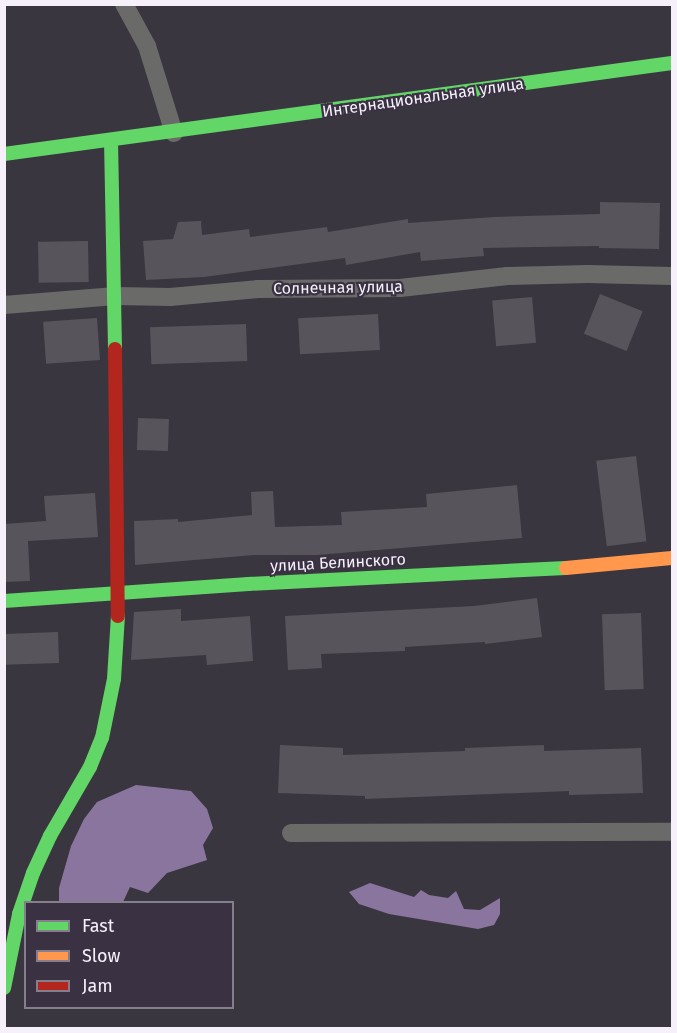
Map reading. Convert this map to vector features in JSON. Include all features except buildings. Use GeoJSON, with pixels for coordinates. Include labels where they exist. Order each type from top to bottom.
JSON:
{"type":"FeatureCollection","features":[{"type":"Feature","properties":{"kind":"street"},"geometry":{"type":"LineString","coordinates":[[124,4],[147,46],[174,133]]}},
{"type":"Feature","properties":{"kind":"street","name":"Интернациональная улица"},"geometry":{"type":"LineString","coordinates":[[4,154],[174,133],[672,63]]}},
{"type":"Feature","properties":{"kind":"street"},"geometry":{"type":"LineString","coordinates":[[4,988],[19,914],[33,873],[50,836],[90,767],[102,738],[114,679],[120,592],[116,296],[111,140]]}},
{"type":"Feature","properties":{"kind":"street","name":"Солнечная улица"},"geometry":{"type":"LineString","coordinates":[[4,305],[116,296],[170,297],[258,289],[400,288],[530,276],[588,274],[672,276]]}},
{"type":"Feature","properties":{"kind":"street","name":"улица Белинского"},"geometry":{"type":"LineString","coordinates":[[4,601],[120,592],[570,568],[672,558]]}},
{"type":"Feature","properties":{"kind":"street"},"geometry":{"type":"LineString","coordinates":[[291,832],[672,832]]}},
{"type":"Feature","properties":{"kind":"shaded area"},"geometry":{"type":"Polygon","coordinates":[[[136,785],[191,791],[207,809],[213,828],[203,845],[207,860],[167,873],[148,893],[130,887],[123,901],[59,901],[59,888],[71,846],[84,819],[97,802],[136,785]]]}},
{"type":"Feature","properties":{"kind":"shaded area"},"geometry":{"type":"Polygon","coordinates":[[[370,883],[414,897],[421,890],[429,895],[448,898],[456,891],[464,909],[480,910],[500,898],[500,914],[494,925],[478,929],[389,914],[359,904],[349,892],[370,883]]]}},
{"type":"Feature","properties":{"kind":"traffic: fast"},"geometry":{"type":"LineString","coordinates":[[4,154],[672,63]]}},
{"type":"Feature","properties":{"kind":"traffic: fast"},"geometry":{"type":"LineString","coordinates":[[111,140],[115,349]]}},
{"type":"Feature","properties":{"kind":"traffic: fast"},"geometry":{"type":"LineString","coordinates":[[4,601],[248,584],[566,568]]}},
{"type":"Feature","properties":{"kind":"traffic: fast"},"geometry":{"type":"LineString","coordinates":[[4,988],[19,914],[33,873],[50,836],[90,767],[102,738],[114,679],[118,616]]}},
{"type":"Feature","properties":{"kind":"traffic: slow"},"geometry":{"type":"LineString","coordinates":[[566,568],[672,558]]}},
{"type":"Feature","properties":{"kind":"traffic: jam"},"geometry":{"type":"LineString","coordinates":[[115,349],[118,616]]}}]}
